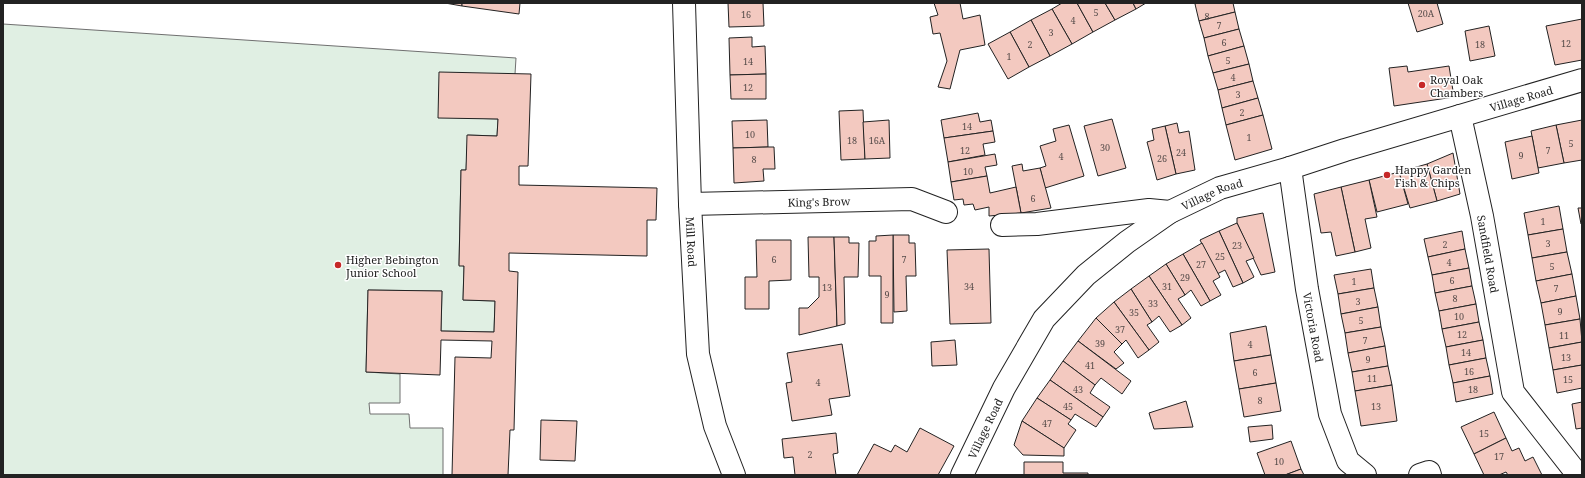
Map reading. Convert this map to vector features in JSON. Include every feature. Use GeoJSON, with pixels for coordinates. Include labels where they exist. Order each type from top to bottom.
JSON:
{"type":"FeatureCollection","features":[{"type":"Feature","properties":{"kind":"street","name":"Mill Road"},"geometry":{"type":"LineString","coordinates":[[684,3],[690,204],[698,354],[715,426],[734,475]]}},
{"type":"Feature","properties":{"kind":"street","name":"Village Road"},"geometry":{"type":"LineString","coordinates":[[962,475],[1004,388],[1044,319],[1086,275],[1127,242],[1170,212],[1220,188],[1582,80]]}},
{"type":"Feature","properties":{"kind":"street","name":"Sandfield Road"},"geometry":{"type":"LineString","coordinates":[[1460,116],[1482,216],[1513,392],[1578,475]]}},
{"type":"Feature","properties":{"kind":"street","name":"Victoria Road"},"geometry":{"type":"LineString","coordinates":[[1290,168],[1307,289],[1330,414],[1348,461],[1365,475]]}},
{"type":"Feature","properties":{"kind":"street","name":"King's Brow"},"geometry":{"type":"LineString","coordinates":[[690,204],[912,198],[946,212]]}},
{"type":"Feature","properties":{"kind":"street"},"geometry":{"type":"LineString","coordinates":[[1002,225],[1037,224],[1149,210],[1170,212]]}},
{"type":"Feature","properties":{"kind":"street"},"geometry":{"type":"LineString","coordinates":[[1420,475],[1429,472],[1430,475]]}},
{"type":"Feature","properties":{"kind":"green space","name":"Higher Bebington Junior School"},"geometry":{"type":"Polygon","coordinates":[[[3,24],[516,58],[515,74],[439,117],[498,119],[497,136],[468,135],[466,170],[461,170],[459,265],[464,266],[463,300],[495,301],[494,332],[441,331],[442,291],[368,290],[366,372],[400,374],[400,403],[369,403],[370,414],[409,414],[410,428],[443,428],[443,475],[3,475],[3,24]]]}},
{"type":"Feature","properties":{"kind":"building"},"geometry":{"type":"Polygon","coordinates":[[[445,3],[462,3],[462,6],[445,3]]]}},
{"type":"Feature","properties":{"kind":"building"},"geometry":{"type":"Polygon","coordinates":[[[462,3],[520,3],[519,14],[462,6],[462,3]]]}},
{"type":"Feature","properties":{"kind":"building"},"geometry":{"type":"Polygon","coordinates":[[[728,3],[763,3],[764,26],[729,27],[728,3]]]}},
{"type":"Feature","properties":{"kind":"building"},"geometry":{"type":"Polygon","coordinates":[[[934,3],[960,3],[963,19],[980,15],[985,45],[960,50],[950,89],[938,87],[947,61],[940,33],[933,34],[930,17],[938,15],[934,3]]]}},
{"type":"Feature","properties":{"kind":"building"},"geometry":{"type":"Polygon","coordinates":[[[1062,3],[1077,3],[1093,32],[1072,44],[1052,9],[1062,3]]]}},
{"type":"Feature","properties":{"kind":"building"},"geometry":{"type":"Polygon","coordinates":[[[1077,3],[1105,3],[1115,20],[1093,32],[1077,3]]]}},
{"type":"Feature","properties":{"kind":"building"},"geometry":{"type":"Polygon","coordinates":[[[1105,3],[1133,3],[1136,9],[1115,20],[1105,3]]]}},
{"type":"Feature","properties":{"kind":"building"},"geometry":{"type":"Polygon","coordinates":[[[1133,3],[1146,3],[1136,9],[1133,3]]]}},
{"type":"Feature","properties":{"kind":"building"},"geometry":{"type":"Polygon","coordinates":[[[1233,3],[1235,12],[1199,21],[1195,4],[1233,3]]]}},
{"type":"Feature","properties":{"kind":"building"},"geometry":{"type":"Polygon","coordinates":[[[1408,3],[1437,3],[1443,24],[1417,32],[1408,3]]]}},
{"type":"Feature","properties":{"kind":"building"},"geometry":{"type":"Polygon","coordinates":[[[1052,9],[1072,44],[1050,56],[1031,20],[1052,9]]]}},
{"type":"Feature","properties":{"kind":"building"},"geometry":{"type":"Polygon","coordinates":[[[1235,12],[1239,29],[1204,38],[1199,21],[1235,12]]]}},
{"type":"Feature","properties":{"kind":"building"},"geometry":{"type":"Polygon","coordinates":[[[1582,19],[1582,60],[1555,65],[1546,26],[1582,19]]]}},
{"type":"Feature","properties":{"kind":"building"},"geometry":{"type":"Polygon","coordinates":[[[1031,20],[1050,56],[1029,67],[1010,32],[1031,20]]]}},
{"type":"Feature","properties":{"kind":"building"},"geometry":{"type":"Polygon","coordinates":[[[1489,26],[1495,56],[1470,61],[1465,31],[1489,26]]]}},
{"type":"Feature","properties":{"kind":"building"},"geometry":{"type":"Polygon","coordinates":[[[1239,29],[1244,46],[1208,56],[1204,38],[1239,29]]]}},
{"type":"Feature","properties":{"kind":"building"},"geometry":{"type":"Polygon","coordinates":[[[1010,32],[1029,67],[1008,79],[988,44],[1010,32]]]}},
{"type":"Feature","properties":{"kind":"building"},"geometry":{"type":"Polygon","coordinates":[[[752,37],[752,47],[765,46],[766,74],[730,75],[729,38],[752,37]]]}},
{"type":"Feature","properties":{"kind":"building"},"geometry":{"type":"Polygon","coordinates":[[[1244,46],[1249,64],[1213,73],[1208,56],[1244,46]]]}},
{"type":"Feature","properties":{"kind":"building"},"geometry":{"type":"Polygon","coordinates":[[[1249,64],[1253,81],[1218,90],[1213,73],[1249,64]]]}},
{"type":"Feature","properties":{"kind":"building","name":"Royal Oak Chambers"},"geometry":{"type":"Polygon","coordinates":[[[1407,66],[1408,72],[1449,66],[1454,97],[1394,106],[1389,68],[1407,66]]]}},
{"type":"Feature","properties":{"kind":"building"},"geometry":{"type":"Polygon","coordinates":[[[439,72],[531,74],[528,166],[519,166],[519,185],[657,188],[656,220],[647,220],[647,256],[509,253],[509,271],[518,272],[514,430],[510,430],[508,475],[452,475],[455,357],[491,358],[492,341],[441,340],[440,375],[366,372],[368,290],[442,291],[441,331],[494,332],[495,301],[463,300],[464,266],[459,266],[461,170],[466,170],[467,135],[497,136],[498,119],[438,118],[439,72]]]}},
{"type":"Feature","properties":{"kind":"building"},"geometry":{"type":"Polygon","coordinates":[[[766,74],[766,99],[731,99],[730,75],[766,74]]]}},
{"type":"Feature","properties":{"kind":"building"},"geometry":{"type":"Polygon","coordinates":[[[1253,81],[1258,98],[1222,108],[1218,90],[1253,81]]]}},
{"type":"Feature","properties":{"kind":"building"},"geometry":{"type":"Polygon","coordinates":[[[1258,98],[1263,115],[1226,125],[1222,108],[1258,98]]]}},
{"type":"Feature","properties":{"kind":"building"},"geometry":{"type":"Polygon","coordinates":[[[863,110],[865,159],[841,160],[839,111],[863,110]]]}},
{"type":"Feature","properties":{"kind":"building"},"geometry":{"type":"Polygon","coordinates":[[[978,113],[980,122],[991,120],[993,131],[944,138],[941,120],[978,113]]]}},
{"type":"Feature","properties":{"kind":"building"},"geometry":{"type":"Polygon","coordinates":[[[1263,115],[1272,149],[1235,160],[1226,125],[1263,115]]]}},
{"type":"Feature","properties":{"kind":"building"},"geometry":{"type":"Polygon","coordinates":[[[1112,119],[1126,168],[1098,176],[1084,126],[1112,119]]]}},
{"type":"Feature","properties":{"kind":"building"},"geometry":{"type":"Polygon","coordinates":[[[767,120],[768,147],[733,148],[732,121],[767,120]]]}},
{"type":"Feature","properties":{"kind":"building"},"geometry":{"type":"Polygon","coordinates":[[[889,120],[890,158],[865,159],[863,122],[889,120]]]}},
{"type":"Feature","properties":{"kind":"building"},"geometry":{"type":"Polygon","coordinates":[[[1582,120],[1582,160],[1564,163],[1556,125],[1582,120]]]}},
{"type":"Feature","properties":{"kind":"building"},"geometry":{"type":"Polygon","coordinates":[[[1177,123],[1179,133],[1189,131],[1195,170],[1176,174],[1165,126],[1177,123]]]}},
{"type":"Feature","properties":{"kind":"building"},"geometry":{"type":"Polygon","coordinates":[[[1069,125],[1084,176],[1045,188],[1040,168],[1046,166],[1040,146],[1056,141],[1053,129],[1069,125]]]}},
{"type":"Feature","properties":{"kind":"building"},"geometry":{"type":"Polygon","coordinates":[[[1556,125],[1564,163],[1538,168],[1531,131],[1556,125]]]}},
{"type":"Feature","properties":{"kind":"building"},"geometry":{"type":"Polygon","coordinates":[[[1165,126],[1176,174],[1157,180],[1147,142],[1154,140],[1152,129],[1165,126]]]}},
{"type":"Feature","properties":{"kind":"building"},"geometry":{"type":"Polygon","coordinates":[[[993,131],[995,142],[983,144],[985,155],[948,162],[944,138],[993,131]]]}},
{"type":"Feature","properties":{"kind":"building"},"geometry":{"type":"Polygon","coordinates":[[[1532,136],[1539,173],[1512,179],[1505,142],[1532,136]]]}},
{"type":"Feature","properties":{"kind":"building"},"geometry":{"type":"Polygon","coordinates":[[[774,147],[775,169],[763,169],[764,181],[734,183],[733,148],[774,147]]]}},
{"type":"Feature","properties":{"kind":"building"},"geometry":{"type":"Polygon","coordinates":[[[1453,153],[1460,194],[1437,201],[1427,164],[1453,153]]]}},
{"type":"Feature","properties":{"kind":"building"},"geometry":{"type":"Polygon","coordinates":[[[995,154],[997,165],[985,167],[987,176],[951,182],[948,162],[995,154]]]}},
{"type":"Feature","properties":{"kind":"building"},"geometry":{"type":"Polygon","coordinates":[[[1022,164],[1023,171],[1040,168],[1051,208],[1021,213],[1012,166],[1022,164]]]}},
{"type":"Feature","properties":{"kind":"building"},"geometry":{"type":"Polygon","coordinates":[[[1427,164],[1437,201],[1410,208],[1399,172],[1427,164]]]}},
{"type":"Feature","properties":{"kind":"building"},"geometry":{"type":"Polygon","coordinates":[[[1399,172],[1408,204],[1377,212],[1369,180],[1399,172]]]}},
{"type":"Feature","properties":{"kind":"building"},"geometry":{"type":"Polygon","coordinates":[[[987,176],[990,193],[1016,187],[1021,213],[989,216],[989,207],[975,210],[973,204],[964,205],[963,199],[954,200],[951,182],[987,176]]]}},
{"type":"Feature","properties":{"kind":"building"},"geometry":{"type":"Polygon","coordinates":[[[1369,180],[1377,217],[1365,219],[1371,248],[1355,252],[1341,187],[1369,180]]]}},
{"type":"Feature","properties":{"kind":"building"},"geometry":{"type":"Polygon","coordinates":[[[1341,187],[1355,252],[1336,256],[1331,232],[1321,233],[1314,194],[1341,187]]]}},
{"type":"Feature","properties":{"kind":"building"},"geometry":{"type":"Polygon","coordinates":[[[1559,206],[1563,229],[1528,235],[1524,213],[1559,206]]]}},
{"type":"Feature","properties":{"kind":"building"},"geometry":{"type":"Polygon","coordinates":[[[1578,208],[1582,208],[1582,224],[1581,224],[1578,208]]]}},
{"type":"Feature","properties":{"kind":"building"},"geometry":{"type":"Polygon","coordinates":[[[1263,213],[1275,272],[1261,275],[1237,223],[1237,218],[1263,213]]]}},
{"type":"Feature","properties":{"kind":"building"},"geometry":{"type":"Polygon","coordinates":[[[1237,223],[1254,258],[1246,261],[1254,277],[1243,283],[1219,231],[1237,223]]]}},
{"type":"Feature","properties":{"kind":"building"},"geometry":{"type":"Polygon","coordinates":[[[1563,229],[1567,252],[1532,258],[1528,235],[1563,229]]]}},
{"type":"Feature","properties":{"kind":"building"},"geometry":{"type":"Polygon","coordinates":[[[1219,231],[1243,283],[1233,287],[1225,270],[1217,274],[1200,240],[1219,231]]]}},
{"type":"Feature","properties":{"kind":"building"},"geometry":{"type":"Polygon","coordinates":[[[1462,231],[1465,249],[1428,257],[1424,239],[1462,231]]]}},
{"type":"Feature","properties":{"kind":"building"},"geometry":{"type":"Polygon","coordinates":[[[893,235],[909,235],[909,243],[915,243],[916,276],[906,276],[907,311],[894,312],[893,235]]]}},
{"type":"Feature","properties":{"kind":"building"},"geometry":{"type":"Polygon","coordinates":[[[893,235],[893,323],[881,323],[881,276],[869,276],[869,241],[876,241],[876,236],[893,235]]]}},
{"type":"Feature","properties":{"kind":"building"},"geometry":{"type":"Polygon","coordinates":[[[808,237],[834,237],[837,326],[799,335],[799,308],[808,308],[819,297],[819,277],[809,277],[808,237]]]}},
{"type":"Feature","properties":{"kind":"building"},"geometry":{"type":"Polygon","coordinates":[[[834,237],[849,237],[849,243],[859,243],[858,277],[844,277],[845,324],[837,326],[834,237]]]}},
{"type":"Feature","properties":{"kind":"building"},"geometry":{"type":"Polygon","coordinates":[[[756,240],[791,240],[791,280],[769,281],[769,309],[745,309],[745,277],[757,277],[756,240]]]}},
{"type":"Feature","properties":{"kind":"building"},"geometry":{"type":"Polygon","coordinates":[[[1202,243],[1220,277],[1213,281],[1221,295],[1210,301],[1183,254],[1202,243]]]}},
{"type":"Feature","properties":{"kind":"building"},"geometry":{"type":"Polygon","coordinates":[[[989,249],[991,323],[950,324],[947,250],[989,249]]]}},
{"type":"Feature","properties":{"kind":"building"},"geometry":{"type":"Polygon","coordinates":[[[1465,249],[1469,268],[1432,275],[1428,257],[1465,249]]]}},
{"type":"Feature","properties":{"kind":"building"},"geometry":{"type":"Polygon","coordinates":[[[1567,252],[1572,274],[1536,281],[1532,258],[1567,252]]]}},
{"type":"Feature","properties":{"kind":"building"},"geometry":{"type":"Polygon","coordinates":[[[1183,254],[1210,301],[1201,306],[1191,290],[1185,295],[1166,264],[1183,254]]]}},
{"type":"Feature","properties":{"kind":"building"},"geometry":{"type":"Polygon","coordinates":[[[1166,264],[1185,295],[1178,299],[1191,318],[1182,325],[1149,276],[1166,264]]]}},
{"type":"Feature","properties":{"kind":"building"},"geometry":{"type":"Polygon","coordinates":[[[1469,268],[1472,286],[1435,293],[1432,275],[1469,268]]]}},
{"type":"Feature","properties":{"kind":"building"},"geometry":{"type":"Polygon","coordinates":[[[1371,269],[1374,288],[1338,294],[1334,275],[1371,269]]]}},
{"type":"Feature","properties":{"kind":"building"},"geometry":{"type":"Polygon","coordinates":[[[1572,274],[1576,296],[1541,303],[1536,281],[1572,274]]]}},
{"type":"Feature","properties":{"kind":"building"},"geometry":{"type":"Polygon","coordinates":[[[1149,276],[1182,325],[1170,332],[1159,316],[1152,322],[1131,289],[1149,276]]]}},
{"type":"Feature","properties":{"kind":"building"},"geometry":{"type":"Polygon","coordinates":[[[1472,286],[1476,304],[1439,311],[1435,293],[1472,286]]]}},
{"type":"Feature","properties":{"kind":"building"},"geometry":{"type":"Polygon","coordinates":[[[1374,288],[1378,307],[1341,314],[1338,294],[1374,288]]]}},
{"type":"Feature","properties":{"kind":"building"},"geometry":{"type":"Polygon","coordinates":[[[1131,289],[1152,322],[1147,325],[1159,342],[1149,350],[1114,302],[1131,289]]]}},
{"type":"Feature","properties":{"kind":"building"},"geometry":{"type":"Polygon","coordinates":[[[1576,296],[1580,319],[1545,325],[1541,303],[1576,296]]]}},
{"type":"Feature","properties":{"kind":"building"},"geometry":{"type":"Polygon","coordinates":[[[1114,302],[1149,350],[1138,358],[1126,340],[1122,344],[1096,318],[1114,302]]]}},
{"type":"Feature","properties":{"kind":"building"},"geometry":{"type":"Polygon","coordinates":[[[1476,304],[1479,322],[1442,329],[1439,311],[1476,304]]]}},
{"type":"Feature","properties":{"kind":"building"},"geometry":{"type":"Polygon","coordinates":[[[1378,307],[1381,327],[1345,333],[1341,314],[1378,307]]]}},
{"type":"Feature","properties":{"kind":"building"},"geometry":{"type":"Polygon","coordinates":[[[1096,318],[1122,344],[1114,352],[1124,363],[1116,369],[1078,341],[1096,318]]]}},
{"type":"Feature","properties":{"kind":"building"},"geometry":{"type":"Polygon","coordinates":[[[1580,319],[1582,342],[1549,348],[1545,325],[1580,319]]]}},
{"type":"Feature","properties":{"kind":"building"},"geometry":{"type":"Polygon","coordinates":[[[1479,322],[1483,340],[1446,347],[1442,329],[1479,322]]]}},
{"type":"Feature","properties":{"kind":"building"},"geometry":{"type":"Polygon","coordinates":[[[1266,326],[1271,355],[1234,361],[1230,333],[1266,326]]]}},
{"type":"Feature","properties":{"kind":"building"},"geometry":{"type":"Polygon","coordinates":[[[1381,327],[1385,346],[1348,353],[1345,333],[1381,327]]]}},
{"type":"Feature","properties":{"kind":"building"},"geometry":{"type":"Polygon","coordinates":[[[955,340],[957,365],[932,366],[931,342],[955,340]]]}},
{"type":"Feature","properties":{"kind":"building"},"geometry":{"type":"Polygon","coordinates":[[[1483,340],[1486,358],[1449,365],[1446,347],[1483,340]]]}},
{"type":"Feature","properties":{"kind":"building"},"geometry":{"type":"Polygon","coordinates":[[[1078,341],[1131,381],[1122,394],[1101,378],[1095,385],[1063,361],[1078,341]]]}},
{"type":"Feature","properties":{"kind":"building"},"geometry":{"type":"Polygon","coordinates":[[[1582,342],[1582,365],[1553,370],[1549,348],[1582,342]]]}},
{"type":"Feature","properties":{"kind":"building"},"geometry":{"type":"Polygon","coordinates":[[[842,344],[850,396],[829,399],[832,415],[792,421],[786,383],[792,382],[787,353],[842,344]]]}},
{"type":"Feature","properties":{"kind":"building"},"geometry":{"type":"Polygon","coordinates":[[[1385,346],[1388,366],[1352,372],[1348,353],[1385,346]]]}},
{"type":"Feature","properties":{"kind":"building"},"geometry":{"type":"Polygon","coordinates":[[[1271,355],[1276,383],[1239,389],[1234,361],[1271,355]]]}},
{"type":"Feature","properties":{"kind":"building"},"geometry":{"type":"Polygon","coordinates":[[[1486,358],[1490,376],[1453,383],[1449,365],[1486,358]]]}},
{"type":"Feature","properties":{"kind":"building"},"geometry":{"type":"Polygon","coordinates":[[[1063,361],[1095,385],[1090,393],[1110,407],[1103,417],[1050,380],[1063,361]]]}},
{"type":"Feature","properties":{"kind":"building"},"geometry":{"type":"Polygon","coordinates":[[[1582,365],[1582,388],[1557,393],[1553,370],[1582,365]]]}},
{"type":"Feature","properties":{"kind":"building"},"geometry":{"type":"Polygon","coordinates":[[[1388,366],[1392,385],[1355,391],[1352,372],[1388,366]]]}},
{"type":"Feature","properties":{"kind":"building"},"geometry":{"type":"Polygon","coordinates":[[[1490,376],[1493,394],[1456,402],[1453,383],[1490,376]]]}},
{"type":"Feature","properties":{"kind":"building"},"geometry":{"type":"Polygon","coordinates":[[[1050,380],[1103,417],[1096,427],[1075,414],[1071,420],[1037,398],[1050,380]]]}},
{"type":"Feature","properties":{"kind":"building"},"geometry":{"type":"Polygon","coordinates":[[[1276,383],[1281,411],[1244,417],[1239,389],[1276,383]]]}},
{"type":"Feature","properties":{"kind":"building"},"geometry":{"type":"Polygon","coordinates":[[[1392,385],[1397,421],[1361,426],[1355,391],[1392,385]]]}},
{"type":"Feature","properties":{"kind":"building"},"geometry":{"type":"Polygon","coordinates":[[[1037,398],[1071,420],[1068,424],[1076,430],[1064,448],[1022,421],[1037,398]]]}},
{"type":"Feature","properties":{"kind":"building"},"geometry":{"type":"Polygon","coordinates":[[[1186,401],[1193,427],[1154,429],[1149,413],[1186,401]]]}},
{"type":"Feature","properties":{"kind":"building"},"geometry":{"type":"Polygon","coordinates":[[[1582,402],[1582,428],[1576,429],[1572,404],[1582,402]]]}},
{"type":"Feature","properties":{"kind":"building"},"geometry":{"type":"Polygon","coordinates":[[[1494,412],[1506,438],[1474,454],[1461,427],[1494,412]]]}},
{"type":"Feature","properties":{"kind":"building"},"geometry":{"type":"Polygon","coordinates":[[[541,420],[577,421],[575,461],[540,460],[541,420]]]}},
{"type":"Feature","properties":{"kind":"building"},"geometry":{"type":"Polygon","coordinates":[[[1022,421],[1064,448],[1064,456],[1023,455],[1014,445],[1022,421]]]}},
{"type":"Feature","properties":{"kind":"building"},"geometry":{"type":"Polygon","coordinates":[[[1272,425],[1273,439],[1250,442],[1248,427],[1272,425]]]}},
{"type":"Feature","properties":{"kind":"building"},"geometry":{"type":"Polygon","coordinates":[[[920,428],[954,446],[938,475],[857,475],[874,444],[891,452],[895,445],[907,452],[920,428]]]}},
{"type":"Feature","properties":{"kind":"building"},"geometry":{"type":"Polygon","coordinates":[[[836,433],[838,453],[833,454],[836,475],[795,475],[793,457],[784,458],[782,439],[836,433]]]}},
{"type":"Feature","properties":{"kind":"building"},"geometry":{"type":"Polygon","coordinates":[[[1506,438],[1512,451],[1519,448],[1525,461],[1533,457],[1542,475],[1508,475],[1506,472],[1499,475],[1484,475],[1474,454],[1506,438]]]}},
{"type":"Feature","properties":{"kind":"building"},"geometry":{"type":"Polygon","coordinates":[[[1291,441],[1301,469],[1285,475],[1265,475],[1257,453],[1291,441]]]}},
{"type":"Feature","properties":{"kind":"building"},"geometry":{"type":"Polygon","coordinates":[[[1024,462],[1063,462],[1063,473],[1088,473],[1088,475],[1024,475],[1024,462]]]}},
{"type":"Feature","properties":{"kind":"building"},"geometry":{"type":"Polygon","coordinates":[[[1301,469],[1304,475],[1285,475],[1301,469]]]}},
{"type":"Feature","properties":{"kind":"place","name":"Royal Oak Chambers"},"geometry":{"type":"Point","coordinates":[1422,85]}},
{"type":"Feature","properties":{"kind":"place","name":"Happy Garden Fish & Chips"},"geometry":{"type":"Point","coordinates":[1387,175]}},
{"type":"Feature","properties":{"kind":"place","name":"Higher Bebington Junior School"},"geometry":{"type":"Point","coordinates":[338,265]}}]}
